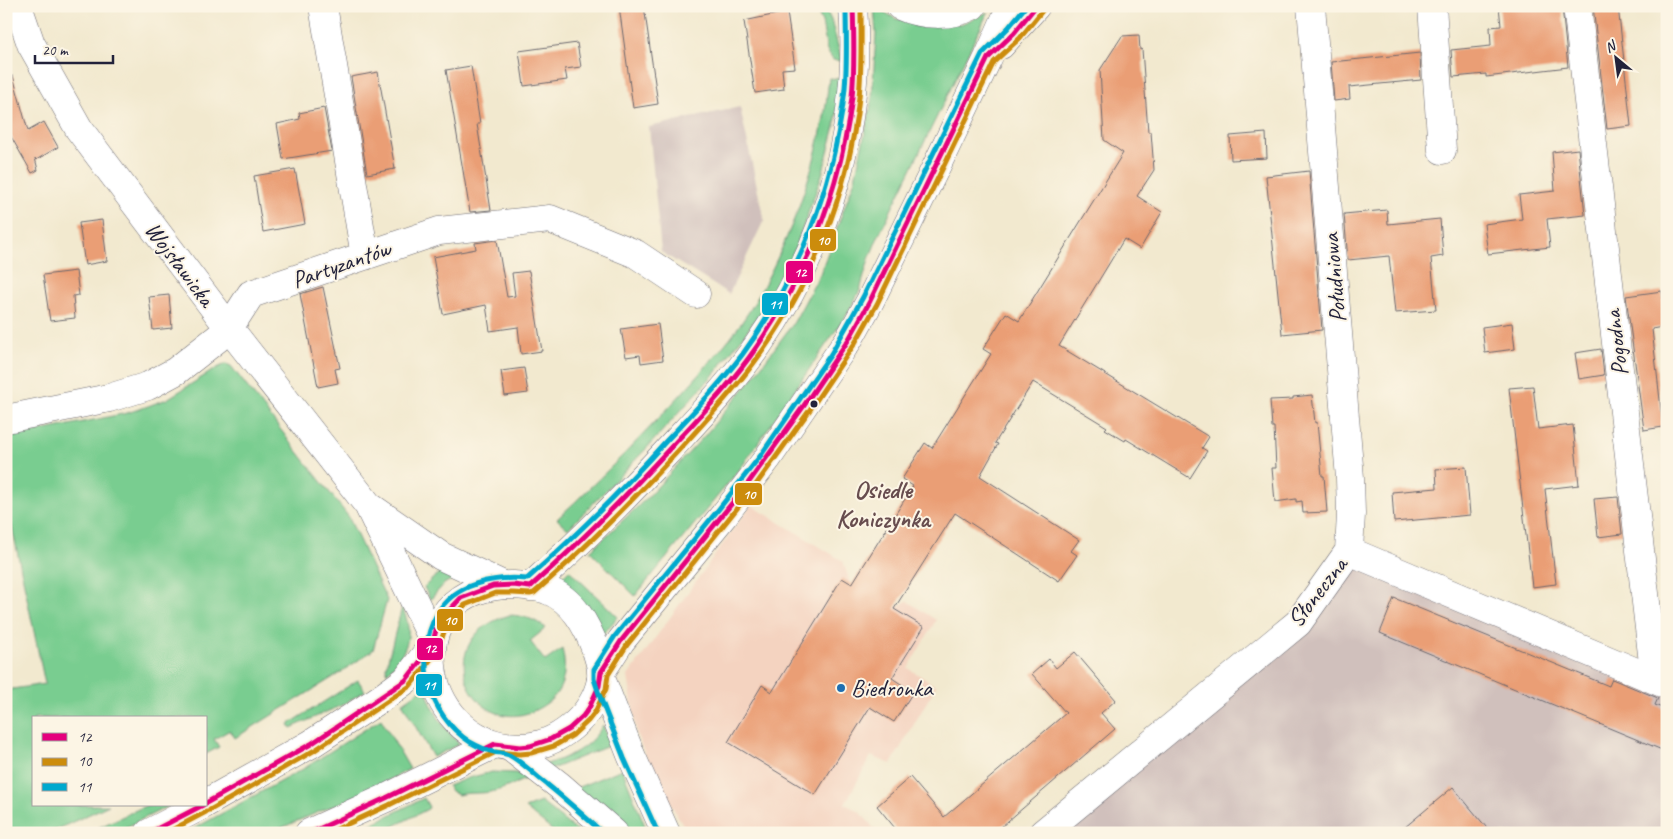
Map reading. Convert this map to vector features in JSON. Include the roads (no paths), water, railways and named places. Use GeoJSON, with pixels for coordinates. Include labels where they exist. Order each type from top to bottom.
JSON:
{"type":"FeatureCollection","features":[{"type":"Feature","properties":{"kind":"street","name":"Wojsławicka"},"geometry":{"type":"LineString","coordinates":[[18,6],[31,44],[79,129],[229,328],[368,505],[432,643]]}},
{"type":"Feature","properties":{"kind":"street"},"geometry":{"type":"LineString","coordinates":[[322,6],[365,256]]}},
{"type":"Feature","properties":{"kind":"street"},"geometry":{"type":"LineString","coordinates":[[834,6],[855,46]]}},
{"type":"Feature","properties":{"kind":"street"},"geometry":{"type":"LineString","coordinates":[[530,587],[607,516],[694,422],[756,347],[784,304],[810,255],[837,177],[851,106],[855,71],[853,6]]}},
{"type":"Feature","properties":{"kind":"street"},"geometry":{"type":"LineString","coordinates":[[900,6],[913,11],[939,14],[957,12],[972,6]]}},
{"type":"Feature","properties":{"kind":"street"},"geometry":{"type":"LineString","coordinates":[[309,833],[502,745],[530,746],[550,739],[569,729],[589,708],[601,675],[621,641],[749,482],[837,358],[870,301],[988,58],[1011,6]]}},
{"type":"Feature","properties":{"kind":"street"},"geometry":{"type":"LineString","coordinates":[[988,58],[1036,6]]}},
{"type":"Feature","properties":{"kind":"street","name":"Południowa"},"geometry":{"type":"LineString","coordinates":[[1311,6],[1350,478],[1352,514],[1349,551]]}},
{"type":"Feature","properties":{"kind":"street"},"geometry":{"type":"LineString","coordinates":[[1432,6],[1442,150]]}},
{"type":"Feature","properties":{"kind":"street","name":"Pogodna"},"geometry":{"type":"LineString","coordinates":[[1577,6],[1661,683]]}},
{"type":"Feature","properties":{"kind":"street","name":"Partyzantów"},"geometry":{"type":"LineString","coordinates":[[6,419],[109,398],[148,386],[196,356],[229,328],[251,294],[439,231],[550,219],[636,254],[696,294]]}},
{"type":"Feature","properties":{"kind":"street","name":"Wojsławicka"},"geometry":{"type":"LineString","coordinates":[[368,505],[441,556],[503,585]]}},
{"type":"Feature","properties":{"kind":"street","name":"Słoneczna"},"geometry":{"type":"LineString","coordinates":[[1043,833],[1298,622],[1349,551],[1661,683]]}},
{"type":"Feature","properties":{"kind":"street"},"geometry":{"type":"LineString","coordinates":[[208,802],[311,744],[406,680],[432,643],[441,620],[454,604],[461,598],[482,589],[503,585],[547,590],[558,596],[577,612],[590,635],[601,675],[631,755],[666,833]]}},
{"type":"Feature","properties":{"kind":"street"},"geometry":{"type":"LineString","coordinates":[[432,643],[437,686],[450,712],[470,734],[502,745],[560,786],[614,833]]}},
{"type":"Feature","properties":{"kind":"street"},"geometry":{"type":"LineString","coordinates":[[149,833],[201,806]]}},
{"type":"Feature","properties":{"kind":"place","name":"Biedronka"},"geometry":{"type":"Point","coordinates":[841,688]}},
{"type":"Feature","properties":{"kind":"district","name":"Osiedle Koniczynka"},"geometry":{"type":"Point","coordinates":[883,504]}}]}
